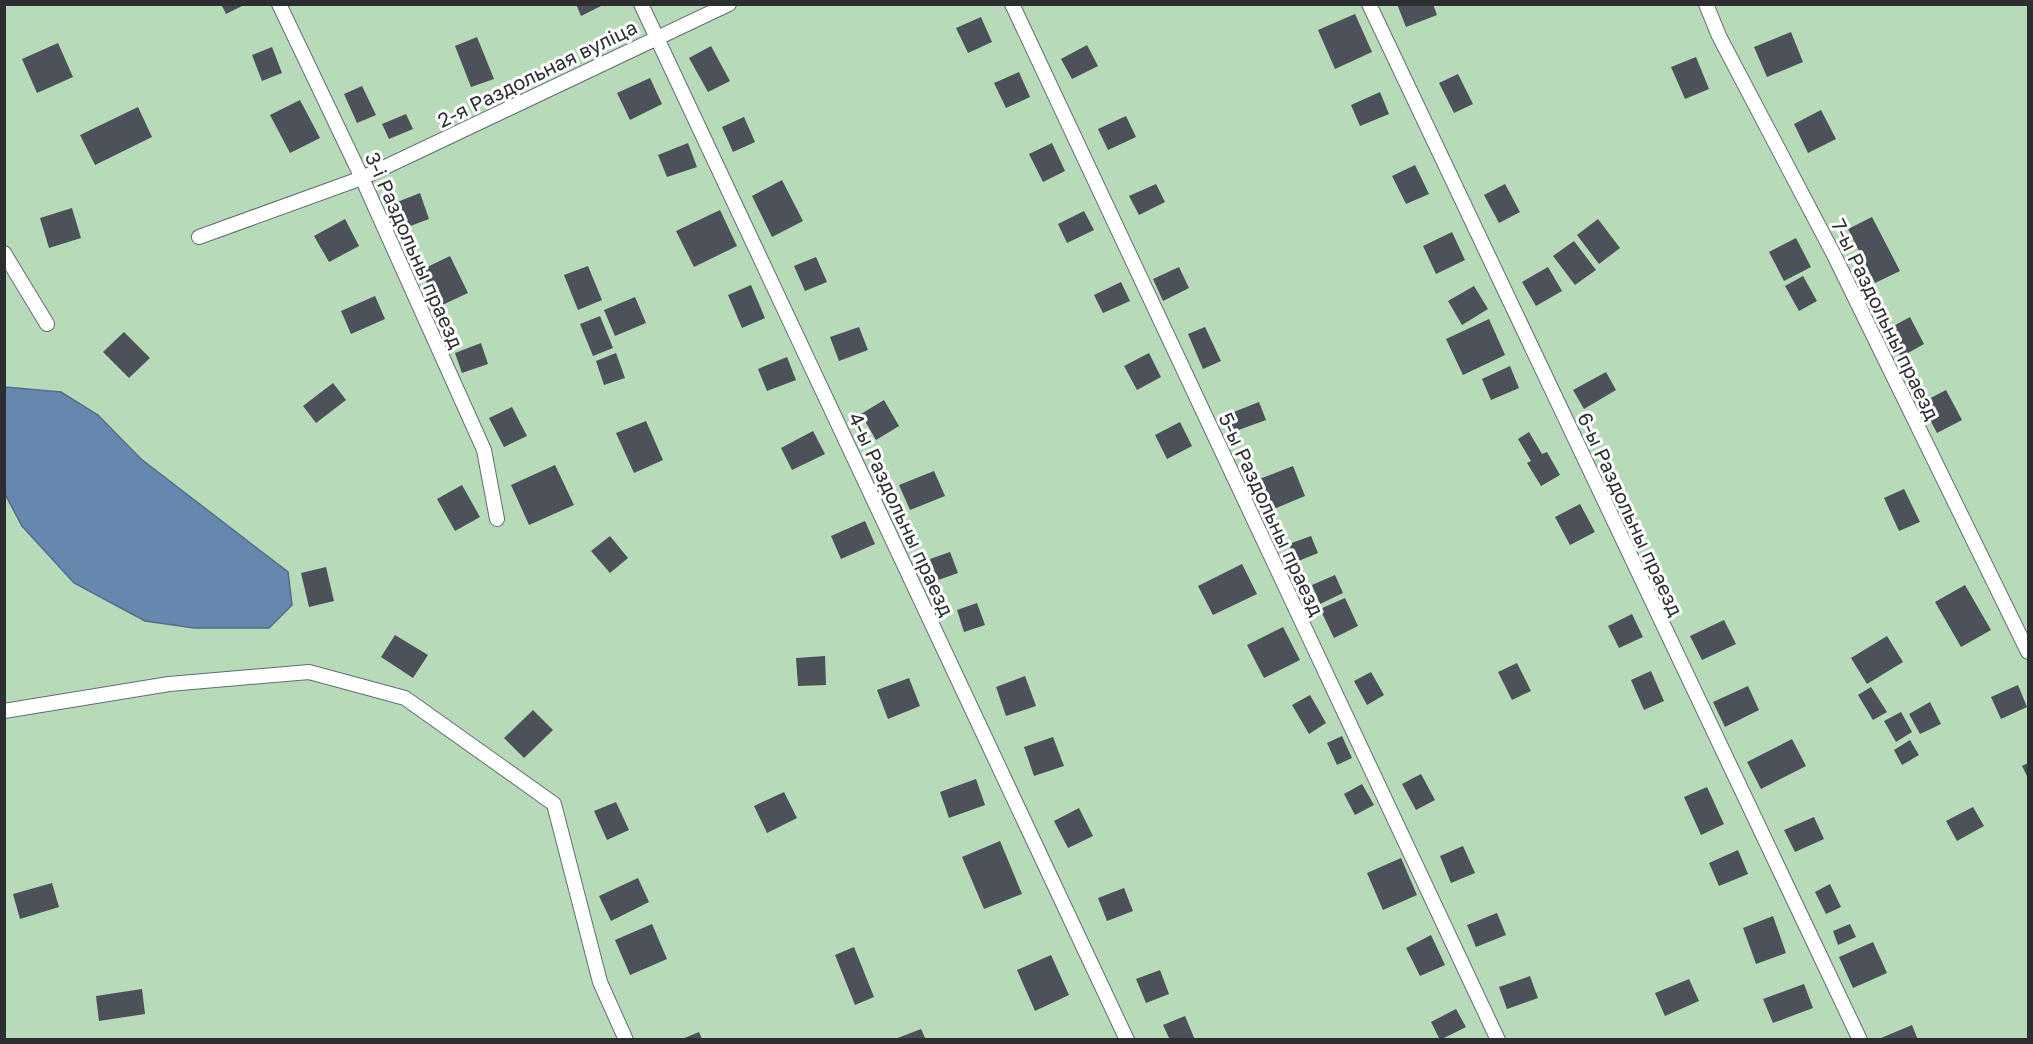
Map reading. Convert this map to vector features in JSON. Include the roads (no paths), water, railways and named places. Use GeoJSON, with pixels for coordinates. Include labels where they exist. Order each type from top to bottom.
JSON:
{"type":"FeatureCollection","features":[{"type":"Feature","properties":{"kind":"lane","name":"3-і Раздольны праезд"},"geometry":{"type":"LineString","coordinates":[[279,4],[362,178],[484,450],[497,519]]}},
{"type":"Feature","properties":{"kind":"lane","name":"4-ы Раздольны праезд"},"geometry":{"type":"LineString","coordinates":[[640,4],[1127,1040]]}},
{"type":"Feature","properties":{"kind":"lane","name":"2-я Раздольная вуліца"},"geometry":{"type":"LineString","coordinates":[[199,237],[362,178],[729,4]]}},
{"type":"Feature","properties":{"kind":"lane","name":"5-ы Раздольны праезд"},"geometry":{"type":"LineString","coordinates":[[1012,4],[1498,1040]]}},
{"type":"Feature","properties":{"kind":"lane","name":"6-ы Раздольны праезд"},"geometry":{"type":"LineString","coordinates":[[1369,4],[1860,1040]]}},
{"type":"Feature","properties":{"kind":"lane","name":"7-ы Раздольны праезд"},"geometry":{"type":"LineString","coordinates":[[1706,4],[1719,36],[1834,255],[2028,652]]}},
{"type":"Feature","properties":{"kind":"lane"},"geometry":{"type":"LineString","coordinates":[[4,253],[47,324]]}},
{"type":"Feature","properties":{"kind":"lane"},"geometry":{"type":"LineString","coordinates":[[4,711],[169,684],[309,672],[405,698],[554,804],[600,982],[626,1040]]}},
{"type":"Feature","properties":{"kind":"water"},"geometry":{"type":"Polygon","coordinates":[[[5,387],[61,392],[98,415],[141,459],[288,572],[292,605],[269,628],[194,628],[145,621],[74,583],[22,526],[5,494],[5,387]]]}}]}
